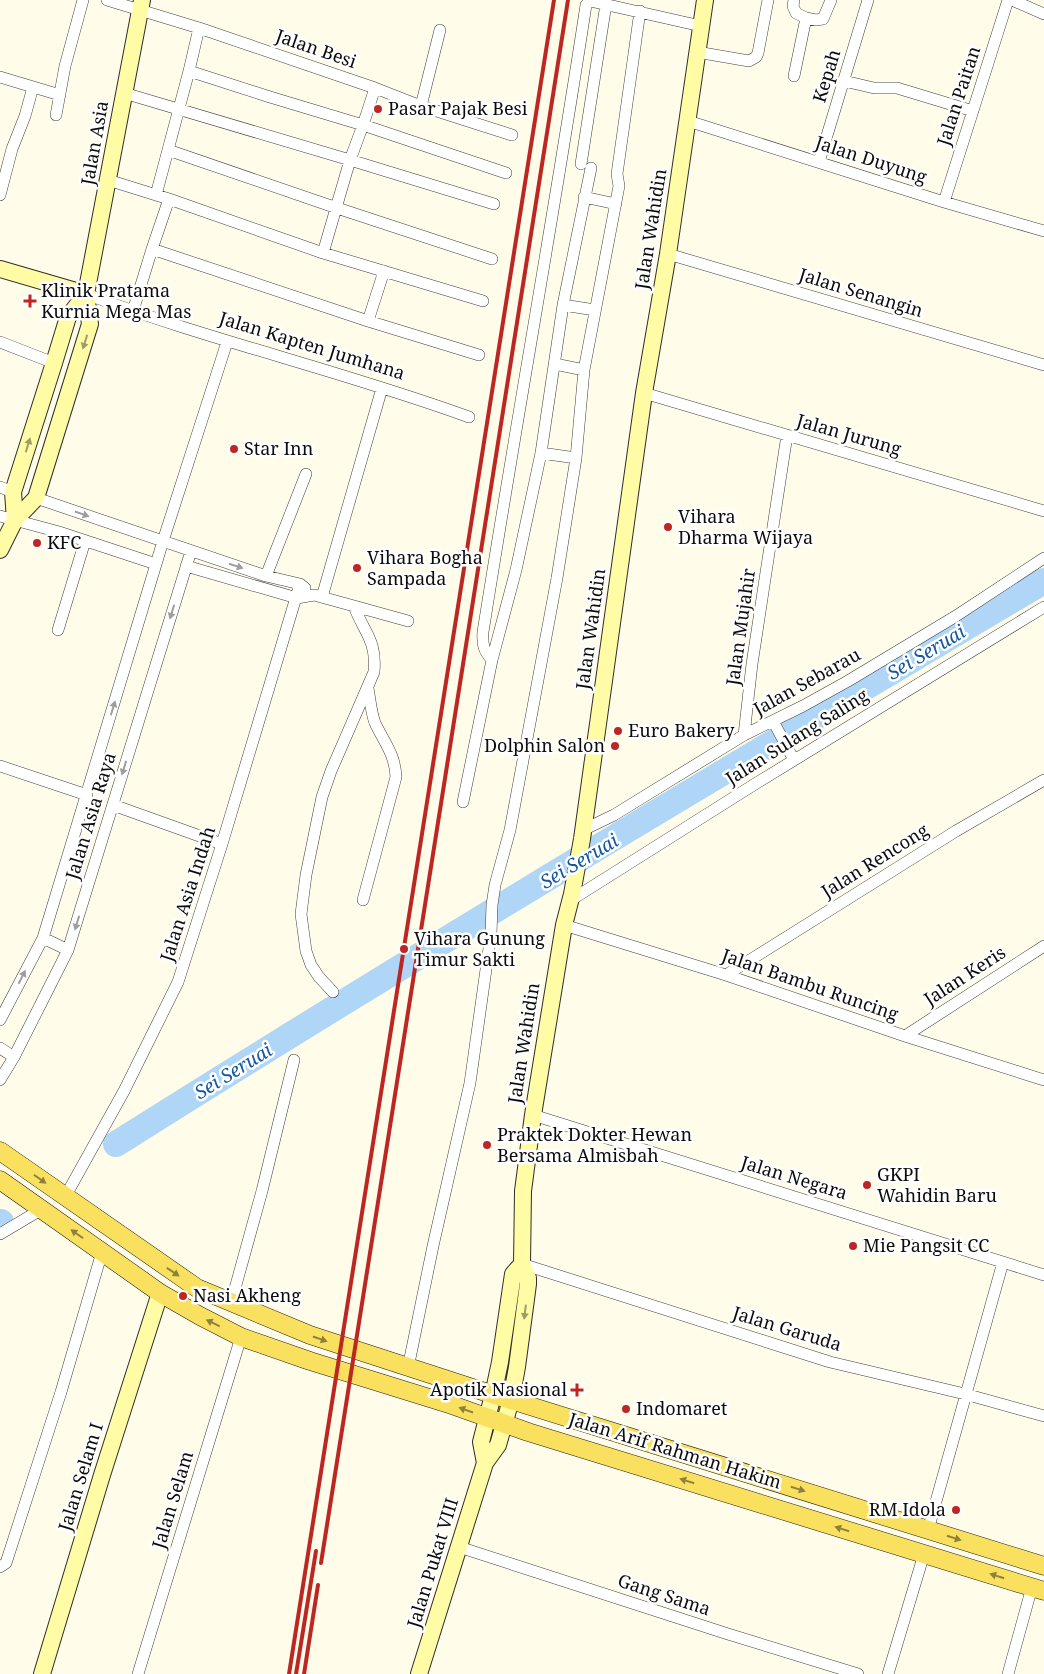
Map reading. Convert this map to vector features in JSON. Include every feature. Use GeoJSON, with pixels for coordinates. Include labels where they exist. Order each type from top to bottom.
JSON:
{"type":"FeatureCollection","features":[{"type":"Feature","properties":{"kind":"main road","name":"Jalan Arif Rahman Hakim"},"geometry":{"type":"LineString","coordinates":[[0,1151],[197,1288],[310,1335],[493,1395],[1044,1566]]}},
{"type":"Feature","properties":{"kind":"main road","name":"Jalan Arif Rahman Hakim"},"geometry":{"type":"LineString","coordinates":[[0,1180],[160,1293],[200,1316],[241,1336],[310,1361],[504,1424],[1038,1589]]}},
{"type":"Feature","properties":{"kind":"street"},"geometry":{"type":"LineString","coordinates":[[56,115],[65,66],[83,0]]}},
{"type":"Feature","properties":{"kind":"street","name":"Jalan Besi"},"geometry":{"type":"LineString","coordinates":[[107,0],[140,5],[199,28],[375,88],[421,106],[512,135]]}},
{"type":"Feature","properties":{"kind":"street","name":"Jalan Wahidin"},"geometry":{"type":"LineString","coordinates":[[504,1424],[511,1400],[528,1284],[528,1278],[522,1264],[523,1191],[533,1115],[564,926],[583,834],[644,393],[668,254],[705,0]]}},
{"type":"Feature","properties":{"kind":"street"},"geometry":{"type":"LineString","coordinates":[[697,52],[749,61],[756,57],[768,0]]}},
{"type":"Feature","properties":{"kind":"street"},"geometry":{"type":"LineString","coordinates":[[794,0],[793,6],[796,13],[816,20],[823,19],[831,0]]}},
{"type":"Feature","properties":{"kind":"street","name":"Kepah"},"geometry":{"type":"LineString","coordinates":[[819,162],[868,0]]}},
{"type":"Feature","properties":{"kind":"street","name":"Jalan Paitan"},"geometry":{"type":"LineString","coordinates":[[944,202],[1008,0]]}},
{"type":"Feature","properties":{"kind":"street"},"geometry":{"type":"LineString","coordinates":[[1012,0],[1044,14]]}},
{"type":"Feature","properties":{"kind":"street"},"geometry":{"type":"LineString","coordinates":[[492,660],[483,646],[483,632],[520,403],[563,158],[586,5],[590,1],[701,26]]}},
{"type":"Feature","properties":{"kind":"street"},"geometry":{"type":"LineString","coordinates":[[463,802],[492,660],[516,570],[541,454],[563,306],[584,197],[586,166],[606,4]]}},
{"type":"Feature","properties":{"kind":"street","name":"Jalan Asia"},"geometry":{"type":"LineString","coordinates":[[36,498],[90,324],[86,294],[140,5]]}},
{"type":"Feature","properties":{"kind":"street"},"geometry":{"type":"LineString","coordinates":[[408,1368],[433,1246],[470,1083],[491,934],[495,885],[510,830],[557,578],[576,458],[584,370],[619,186],[617,174],[640,11]]}},
{"type":"Feature","properties":{"kind":"street"},"geometry":{"type":"LineString","coordinates":[[794,76],[806,18]]}},
{"type":"Feature","properties":{"kind":"street"},"geometry":{"type":"LineString","coordinates":[[156,195],[190,71],[199,28]]}},
{"type":"Feature","properties":{"kind":"street"},"geometry":{"type":"LineString","coordinates":[[421,106],[440,30]]}},
{"type":"Feature","properties":{"kind":"street"},"geometry":{"type":"LineString","coordinates":[[190,71],[363,125],[506,173]]}},
{"type":"Feature","properties":{"kind":"street"},"geometry":{"type":"LineString","coordinates":[[0,77],[60,95]]}},
{"type":"Feature","properties":{"kind":"street"},"geometry":{"type":"LineString","coordinates":[[844,81],[874,88],[897,88],[973,111]]}},
{"type":"Feature","properties":{"kind":"street"},"geometry":{"type":"LineString","coordinates":[[0,195],[12,149],[25,116],[33,87]]}},
{"type":"Feature","properties":{"kind":"street"},"geometry":{"type":"LineString","coordinates":[[323,253],[350,160],[375,88]]}},
{"type":"Feature","properties":{"kind":"street"},"geometry":{"type":"LineString","coordinates":[[124,93],[494,204]]}},
{"type":"Feature","properties":{"kind":"street","name":"Jalan Duyung"},"geometry":{"type":"LineString","coordinates":[[688,121],[944,202],[1044,231]]}},
{"type":"Feature","properties":{"kind":"street"},"geometry":{"type":"LineString","coordinates":[[168,150],[492,259]]}},
{"type":"Feature","properties":{"kind":"street"},"geometry":{"type":"LineString","coordinates":[[108,180],[169,199],[323,253],[483,302]]}},
{"type":"Feature","properties":{"kind":"street"},"geometry":{"type":"LineString","coordinates":[[584,197],[616,204]]}},
{"type":"Feature","properties":{"kind":"street"},"geometry":{"type":"LineString","coordinates":[[133,311],[169,199]]}},
{"type":"Feature","properties":{"kind":"street"},"geometry":{"type":"LineString","coordinates":[[152,249],[368,321],[479,355]]}},
{"type":"Feature","properties":{"kind":"street","name":"Jalan Senangin"},"geometry":{"type":"LineString","coordinates":[[668,254],[1044,366]]}},
{"type":"Feature","properties":{"kind":"street"},"geometry":{"type":"LineString","coordinates":[[368,321],[384,271]]}},
{"type":"Feature","properties":{"kind":"street","name":"Jalan Kapten Jumhana"},"geometry":{"type":"LineString","coordinates":[[1,272],[86,294],[228,342],[469,416]]}},
{"type":"Feature","properties":{"kind":"street","name":"Jalan Asia"},"geometry":{"type":"LineString","coordinates":[[7,490],[54,363],[68,317],[86,294]]}},
{"type":"Feature","properties":{"kind":"street"},"geometry":{"type":"LineString","coordinates":[[563,306],[595,310]]}},
{"type":"Feature","properties":{"kind":"street"},"geometry":{"type":"LineString","coordinates":[[0,342],[54,363]]}},
{"type":"Feature","properties":{"kind":"street","name":"Jalan Asia Raya"},"geometry":{"type":"LineString","coordinates":[[0,1020],[43,938],[163,541],[228,342]]}},
{"type":"Feature","properties":{"kind":"street"},"geometry":{"type":"LineString","coordinates":[[555,364],[584,370]]}},
{"type":"Feature","properties":{"kind":"street"},"geometry":{"type":"LineString","coordinates":[[318,596],[382,388]]}},
{"type":"Feature","properties":{"kind":"street","name":"Jalan Jurung"},"geometry":{"type":"LineString","coordinates":[[644,393],[1044,511]]}},
{"type":"Feature","properties":{"kind":"street","name":"Jalan Mujahir"},"geometry":{"type":"LineString","coordinates":[[744,735],[752,664],[787,435]]}},
{"type":"Feature","properties":{"kind":"street"},"geometry":{"type":"LineString","coordinates":[[541,454],[576,458]]}},
{"type":"Feature","properties":{"kind":"street"},"geometry":{"type":"LineString","coordinates":[[266,576],[306,474]]}},
{"type":"Feature","properties":{"kind":"street"},"geometry":{"type":"LineString","coordinates":[[0,550],[8,518],[7,490]]}},
{"type":"Feature","properties":{"kind":"street"},"geometry":{"type":"LineString","coordinates":[[8,518],[36,498],[266,576],[300,584],[318,596],[408,620]]}},
{"type":"Feature","properties":{"kind":"street"},"geometry":{"type":"LineString","coordinates":[[8,518],[156,564]]}},
{"type":"Feature","properties":{"kind":"street"},"geometry":{"type":"LineString","coordinates":[[58,630],[85,541]]}},
{"type":"Feature","properties":{"kind":"street","name":"Jalan Asia Raya"},"geometry":{"type":"LineString","coordinates":[[0,1080],[14,1057],[68,950],[191,551]]}},
{"type":"Feature","properties":{"kind":"street","name":"Jalan Sebarau"},"geometry":{"type":"LineString","coordinates":[[583,834],[744,735],[775,725],[956,616],[1044,558]]}},
{"type":"Feature","properties":{"kind":"street"},"geometry":{"type":"LineString","coordinates":[[186,566],[297,598],[318,596]]}},
{"type":"Feature","properties":{"kind":"street","name":"Jalan Asia Indah"},"geometry":{"type":"LineString","coordinates":[[65,1197],[124,1091],[178,982],[222,844],[300,584]]}},
{"type":"Feature","properties":{"kind":"street"},"geometry":{"type":"LineString","coordinates":[[333,992],[311,965],[306,952],[300,914],[322,797],[331,771],[374,672],[376,657],[373,644],[359,620],[354,606]]}},
{"type":"Feature","properties":{"kind":"street","name":"Jalan Sulang Saling"},"geometry":{"type":"LineString","coordinates":[[571,897],[793,757],[1044,607]]}},
{"type":"Feature","properties":{"kind":"street"},"geometry":{"type":"LineString","coordinates":[[363,900],[396,777],[396,766],[393,757],[374,721],[368,688]]}},
{"type":"Feature","properties":{"kind":"street"},"geometry":{"type":"LineString","coordinates":[[775,725],[793,757]]}},
{"type":"Feature","properties":{"kind":"street"},"geometry":{"type":"LineString","coordinates":[[0,766],[87,794]]}},
{"type":"Feature","properties":{"kind":"street","name":"Jalan Rencong"},"geometry":{"type":"LineString","coordinates":[[726,975],[956,831],[1044,780]]}},
{"type":"Feature","properties":{"kind":"street"},"geometry":{"type":"LineString","coordinates":[[113,805],[222,844]]}},
{"type":"Feature","properties":{"kind":"street","name":"Jalan Bambu Runcing"},"geometry":{"type":"LineString","coordinates":[[564,926],[726,975],[905,1036],[1044,1080]]}},
{"type":"Feature","properties":{"kind":"street"},"geometry":{"type":"LineString","coordinates":[[43,938],[68,950]]}},
{"type":"Feature","properties":{"kind":"street","name":"Jalan Keris"},"geometry":{"type":"LineString","coordinates":[[905,1036],[1044,946]]}},
{"type":"Feature","properties":{"kind":"street"},"geometry":{"type":"LineString","coordinates":[[0,1048],[14,1057]]}},
{"type":"Feature","properties":{"kind":"street"},"geometry":{"type":"LineString","coordinates":[[231,1303],[262,1191],[294,1060]]}},
{"type":"Feature","properties":{"kind":"street","name":"Jalan Negara"},"geometry":{"type":"LineString","coordinates":[[533,1115],[1044,1276]]}},
{"type":"Feature","properties":{"kind":"street"},"geometry":{"type":"LineString","coordinates":[[0,1234],[42,1209]]}},
{"type":"Feature","properties":{"kind":"street"},"geometry":{"type":"LineString","coordinates":[[0,1567],[7,1560],[61,1392],[102,1252]]}},
{"type":"Feature","properties":{"kind":"street"},"geometry":{"type":"LineString","coordinates":[[928,1530],[1002,1262]]}},
{"type":"Feature","properties":{"kind":"street","name":"Jalan Wahidin"},"geometry":{"type":"LineString","coordinates":[[487,1418],[493,1395],[513,1274],[522,1264]]}},
{"type":"Feature","properties":{"kind":"street","name":"Jalan Garuda"},"geometry":{"type":"LineString","coordinates":[[522,1264],[830,1362],[965,1394],[1044,1416]]}},
{"type":"Feature","properties":{"kind":"street","name":"Jalan Selam I"},"geometry":{"type":"LineString","coordinates":[[42,1674],[102,1475],[160,1293]]}},
{"type":"Feature","properties":{"kind":"street","name":"Jalan Selam"},"geometry":{"type":"LineString","coordinates":[[138,1674],[241,1336]]}},
{"type":"Feature","properties":{"kind":"street","name":"Jalan Pukat VIII"},"geometry":{"type":"LineString","coordinates":[[485,1463],[481,1442],[487,1418]]}},
{"type":"Feature","properties":{"kind":"street","name":"Jalan Pukat VIII"},"geometry":{"type":"LineString","coordinates":[[419,1674],[485,1463],[498,1445],[504,1424]]}},
{"type":"Feature","properties":{"kind":"street","name":"Gang Sama"},"geometry":{"type":"LineString","coordinates":[[459,1547],[858,1674]]}},
{"type":"Feature","properties":{"kind":"street"},"geometry":{"type":"LineString","coordinates":[[888,1674],[924,1554]]}},
{"type":"Feature","properties":{"kind":"street"},"geometry":{"type":"LineString","coordinates":[[1008,1674],[1038,1589]]}},
{"type":"Feature","properties":{"kind":"waterway","name":"Sei Seruai"},"geometry":{"type":"LineString","coordinates":[[116,1144],[462,930],[1044,581]]}},
{"type":"Feature","properties":{"kind":"railway"},"geometry":{"type":"LineString","coordinates":[[289,1674],[554,0]]}},
{"type":"Feature","properties":{"kind":"railway"},"geometry":{"type":"LineString","coordinates":[[321,1563],[568,0]]}},
{"type":"Feature","properties":{"kind":"railway"},"geometry":{"type":"LineString","coordinates":[[296,1674],[316,1551]]}},
{"type":"Feature","properties":{"kind":"railway"},"geometry":{"type":"LineString","coordinates":[[304,1674],[318,1585]]}},
{"type":"Feature","properties":{"kind":"place","name":"Pasar Pajak Besi"},"geometry":{"type":"Point","coordinates":[378,109]}},
{"type":"Feature","properties":{"kind":"place","name":"Klinik Pratama Kurnia Mega Mas"},"geometry":{"type":"Point","coordinates":[30,301]}},
{"type":"Feature","properties":{"kind":"place","name":"Star Inn"},"geometry":{"type":"Point","coordinates":[234,449]}},
{"type":"Feature","properties":{"kind":"place","name":"Vihara Dharma Wijaya"},"geometry":{"type":"Point","coordinates":[668,527]}},
{"type":"Feature","properties":{"kind":"place","name":"KFC"},"geometry":{"type":"Point","coordinates":[37,543]}},
{"type":"Feature","properties":{"kind":"place","name":"Vihara Bogha Sampada"},"geometry":{"type":"Point","coordinates":[357,568]}},
{"type":"Feature","properties":{"kind":"place","name":"Euro Bakery"},"geometry":{"type":"Point","coordinates":[618,731]}},
{"type":"Feature","properties":{"kind":"place","name":"Dolphin Salon"},"geometry":{"type":"Point","coordinates":[615,746]}},
{"type":"Feature","properties":{"kind":"place","name":"Vihara Gunung Timur Sakti"},"geometry":{"type":"Point","coordinates":[404,949]}},
{"type":"Feature","properties":{"kind":"place","name":"Praktek Dokter Hewan Bersama Almisbah"},"geometry":{"type":"Point","coordinates":[487,1145]}},
{"type":"Feature","properties":{"kind":"place","name":"GKPI Wahidin Baru"},"geometry":{"type":"Point","coordinates":[867,1185]}},
{"type":"Feature","properties":{"kind":"place","name":"Mie Pangsit CC"},"geometry":{"type":"Point","coordinates":[853,1246]}},
{"type":"Feature","properties":{"kind":"place","name":"Nasi Akheng"},"geometry":{"type":"Point","coordinates":[183,1296]}},
{"type":"Feature","properties":{"kind":"place","name":"Apotik Nasional"},"geometry":{"type":"Point","coordinates":[577,1390]}},
{"type":"Feature","properties":{"kind":"place","name":"Indomaret"},"geometry":{"type":"Point","coordinates":[626,1409]}},
{"type":"Feature","properties":{"kind":"place","name":"RM Idola"},"geometry":{"type":"Point","coordinates":[956,1510]}}]}
